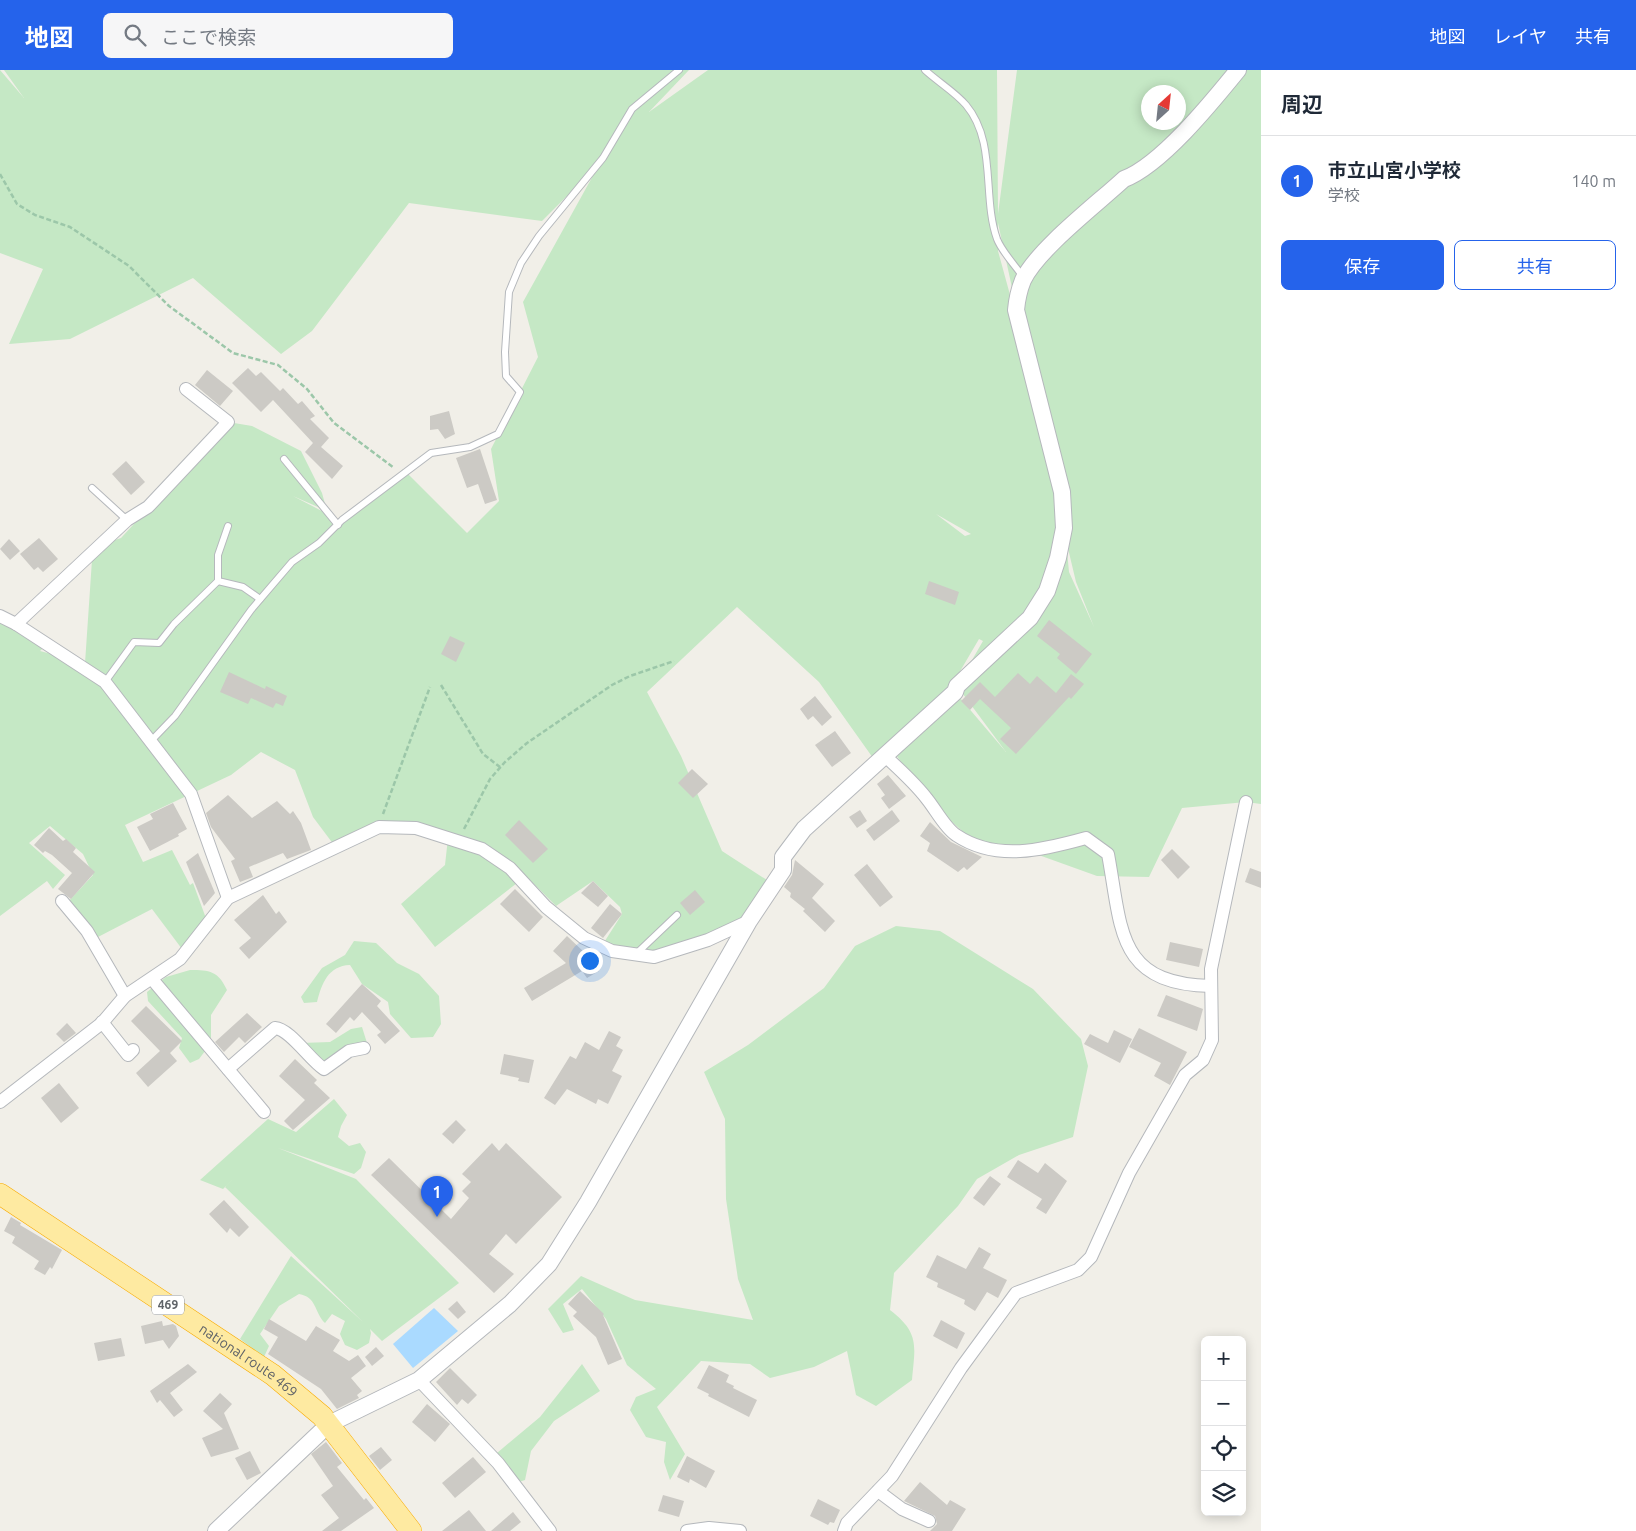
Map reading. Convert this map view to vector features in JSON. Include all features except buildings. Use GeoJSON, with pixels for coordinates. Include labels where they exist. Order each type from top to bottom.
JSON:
{"type":"FeatureCollection","features":[{"type":"Feature","properties":{"kind":"highway","name":"national route 469"},"geometry":{"type":"LineString","coordinates":[[0,1194],[273,1375],[307,1401],[329,1424],[411,1531]]}},
{"type":"Feature","properties":{"kind":"street"},"geometry":{"type":"LineString","coordinates":[[216,1531],[329,1424],[420,1380],[510,1304],[549,1264],[588,1202],[749,922],[782,870],[783,857],[804,829],[955,692],[957,686],[1030,618],[1047,591],[1058,558],[1064,528],[1062,492],[1016,310],[1018,294],[1024,278],[1038,258],[1058,239],[1124,179],[1138,174],[1202,115],[1238,70]]}},
{"type":"Feature","properties":{"kind":"street"},"geometry":{"type":"LineString","coordinates":[[16,624],[127,520],[148,507],[228,422],[186,389]]}},
{"type":"Feature","properties":{"kind":"street"},"geometry":{"type":"LineString","coordinates":[[0,616],[16,624],[105,682],[191,794],[228,898]]}},
{"type":"Feature","properties":{"kind":"street"},"geometry":{"type":"LineString","coordinates":[[884,755],[926,797],[954,834],[979,846],[1005,852],[1050,848],[1086,838],[1108,854],[1125,944],[1138,962],[1160,979],[1186,986],[1211,986]]}},
{"type":"Feature","properties":{"kind":"street"},"geometry":{"type":"LineString","coordinates":[[844,1531],[847,1523],[892,1476],[961,1368],[1016,1293],[1078,1270],[1091,1257],[1134,1165],[1185,1075],[1203,1060],[1212,1040],[1211,969],[1246,802]]}},
{"type":"Feature","properties":{"kind":"street"},"geometry":{"type":"LineString","coordinates":[[0,1102],[102,1022],[125,996],[180,959],[228,898],[379,827],[416,828],[482,849],[510,868],[546,907],[584,938],[612,951],[654,956],[708,940],[749,922]]}},
{"type":"Feature","properties":{"kind":"street"},"geometry":{"type":"LineString","coordinates":[[62,901],[87,931],[125,996]]}},
{"type":"Feature","properties":{"kind":"street"},"geometry":{"type":"LineString","coordinates":[[152,979],[264,1112]]}},
{"type":"Feature","properties":{"kind":"street"},"geometry":{"type":"LineString","coordinates":[[102,1022],[128,1055],[133,1050]]}},
{"type":"Feature","properties":{"kind":"street"},"geometry":{"type":"LineString","coordinates":[[228,1069],[275,1028],[280,1028],[292,1038],[312,1061],[324,1070],[349,1051],[364,1048]]}},
{"type":"Feature","properties":{"kind":"street"},"geometry":{"type":"LineString","coordinates":[[420,1380],[498,1463],[551,1531]]}},
{"type":"Feature","properties":{"kind":"street"},"geometry":{"type":"LineString","coordinates":[[878,1491],[902,1509],[929,1521]]}},
{"type":"Feature","properties":{"kind":"street"},"geometry":{"type":"LineString","coordinates":[[687,1531],[709,1528],[740,1531]]}},
{"type":"Feature","properties":{"kind":"lane"},"geometry":{"type":"LineString","coordinates":[[151,741],[175,716],[260,599],[292,562],[319,543],[338,524],[431,453],[470,447],[498,434],[520,392],[506,376],[505,352],[508,292],[521,263],[539,236],[603,158],[632,109],[679,70]]}},
{"type":"Feature","properties":{"kind":"lane"},"geometry":{"type":"LineString","coordinates":[[926,70],[966,105],[978,125],[985,151],[992,216],[998,240],[1024,278]]}},
{"type":"Feature","properties":{"kind":"lane"},"geometry":{"type":"LineString","coordinates":[[284,459],[338,524]]}},
{"type":"Feature","properties":{"kind":"lane"},"geometry":{"type":"LineString","coordinates":[[92,488],[127,520]]}},
{"type":"Feature","properties":{"kind":"lane"},"geometry":{"type":"LineString","coordinates":[[105,682],[134,642],[159,643],[174,624],[218,580],[218,555],[228,526]]}},
{"type":"Feature","properties":{"kind":"lane"},"geometry":{"type":"LineString","coordinates":[[218,580],[243,587],[260,599]]}},
{"type":"Feature","properties":{"kind":"lane"},"geometry":{"type":"LineString","coordinates":[[636,954],[677,915]]}},
{"type":"Feature","properties":{"kind":"path"},"geometry":{"type":"LineString","coordinates":[[0,174],[17,204],[36,215],[70,227],[129,266],[169,306],[233,353],[278,365],[307,389],[334,422],[388,466],[406,472]]}},
{"type":"Feature","properties":{"kind":"path"},"geometry":{"type":"LineString","coordinates":[[457,841],[490,779],[500,767],[527,743],[612,685],[630,676],[674,661]]}},
{"type":"Feature","properties":{"kind":"path"},"geometry":{"type":"LineString","coordinates":[[441,685],[482,754],[500,767]]}},
{"type":"Feature","properties":{"kind":"path"},"geometry":{"type":"LineString","coordinates":[[379,827],[430,686]]}},
{"type":"Feature","properties":{"kind":"green space"},"geometry":{"type":"Polygon","coordinates":[[[0,70],[24,98],[4,70],[689,70],[649,112],[708,70],[997,70],[998,214],[1017,70],[1261,70],[1261,804],[1246,802],[1182,808],[1149,877],[1097,876],[1022,849],[971,839],[930,802],[891,748],[955,692],[1006,752],[957,686],[983,641],[979,639],[949,690],[873,758],[819,682],[737,607],[647,692],[681,756],[722,851],[770,882],[749,921],[654,957],[603,944],[622,914],[620,907],[593,881],[556,906],[526,876],[435,947],[401,904],[445,865],[448,838],[378,827],[334,845],[313,817],[295,770],[261,752],[231,775],[125,825],[143,862],[172,850],[190,885],[193,883],[207,921],[185,953],[152,909],[98,937],[67,903],[93,875],[83,854],[50,826],[29,843],[65,875],[53,889],[47,881],[0,916],[0,618],[47,644],[40,651],[85,663],[92,560],[100,545],[121,538],[228,422],[252,426],[301,451],[322,493],[327,511],[293,496],[341,521],[380,493],[403,469],[467,533],[499,501],[491,449],[538,357],[523,302],[600,163],[542,221],[409,203],[312,331],[281,354],[193,278],[70,339],[9,344],[43,269],[0,253],[0,70]],[[998,223],[998,251],[1027,357],[998,223]],[[936,514],[965,536],[971,534],[936,514]],[[1066,540],[1069,572],[1094,627],[1076,582],[1066,540]]]}},
{"type":"Feature","properties":{"kind":"green space"},"geometry":{"type":"Polygon","coordinates":[[[896,926],[940,931],[1033,989],[1081,1039],[1088,1066],[1073,1137],[1019,1155],[977,1179],[958,1206],[894,1273],[890,1310],[900,1318],[911,1333],[914,1349],[912,1380],[876,1406],[856,1395],[847,1351],[814,1367],[770,1378],[750,1364],[701,1361],[657,1407],[685,1454],[670,1480],[664,1462],[666,1442],[646,1437],[630,1410],[636,1397],[656,1389],[627,1365],[606,1319],[582,1289],[563,1304],[574,1330],[563,1333],[548,1309],[581,1276],[635,1300],[753,1320],[738,1279],[726,1199],[725,1119],[704,1072],[748,1045],[824,988],[855,946],[896,926]]]}},
{"type":"Feature","properties":{"kind":"green space"},"geometry":{"type":"Polygon","coordinates":[[[354,941],[376,943],[397,963],[419,974],[439,996],[441,1024],[433,1037],[411,1038],[390,1014],[388,1002],[362,984],[350,965],[342,966],[331,972],[321,988],[317,1002],[304,1003],[301,997],[322,968],[345,955],[354,941]]]}},
{"type":"Feature","properties":{"kind":"green space"},"geometry":{"type":"Polygon","coordinates":[[[190,970],[203,970],[217,975],[227,990],[211,1015],[211,1043],[199,1059],[190,1063],[179,1048],[182,1038],[148,1001],[147,992],[166,977],[190,970]]]}},
{"type":"Feature","properties":{"kind":"green space"},"geometry":{"type":"Polygon","coordinates":[[[362,1027],[367,1043],[324,1064],[301,1043],[330,1042],[351,1029],[362,1027]]]}},
{"type":"Feature","properties":{"kind":"green space"},"geometry":{"type":"Polygon","coordinates":[[[334,1099],[347,1115],[338,1137],[349,1146],[360,1143],[366,1152],[361,1168],[354,1174],[278,1148],[356,1179],[459,1283],[382,1341],[370,1329],[369,1343],[357,1350],[345,1345],[340,1334],[345,1321],[332,1314],[325,1323],[309,1298],[299,1294],[279,1306],[260,1334],[269,1346],[264,1357],[240,1339],[291,1256],[363,1322],[225,1187],[223,1189],[200,1180],[268,1119],[296,1132],[334,1099]]]}},
{"type":"Feature","properties":{"kind":"green space"},"geometry":{"type":"Polygon","coordinates":[[[582,1364],[600,1391],[554,1421],[531,1451],[525,1480],[519,1482],[497,1453],[540,1417],[582,1364]]]}},
{"type":"Feature","properties":{"kind":"water"},"geometry":{"type":"Polygon","coordinates":[[[434,1308],[458,1331],[413,1368],[393,1344],[434,1308]]]}},
{"type":"Feature","properties":{"kind":"place","name":"市立山宮小学校"},"geometry":{"type":"Point","coordinates":[437,1217]}}]}
